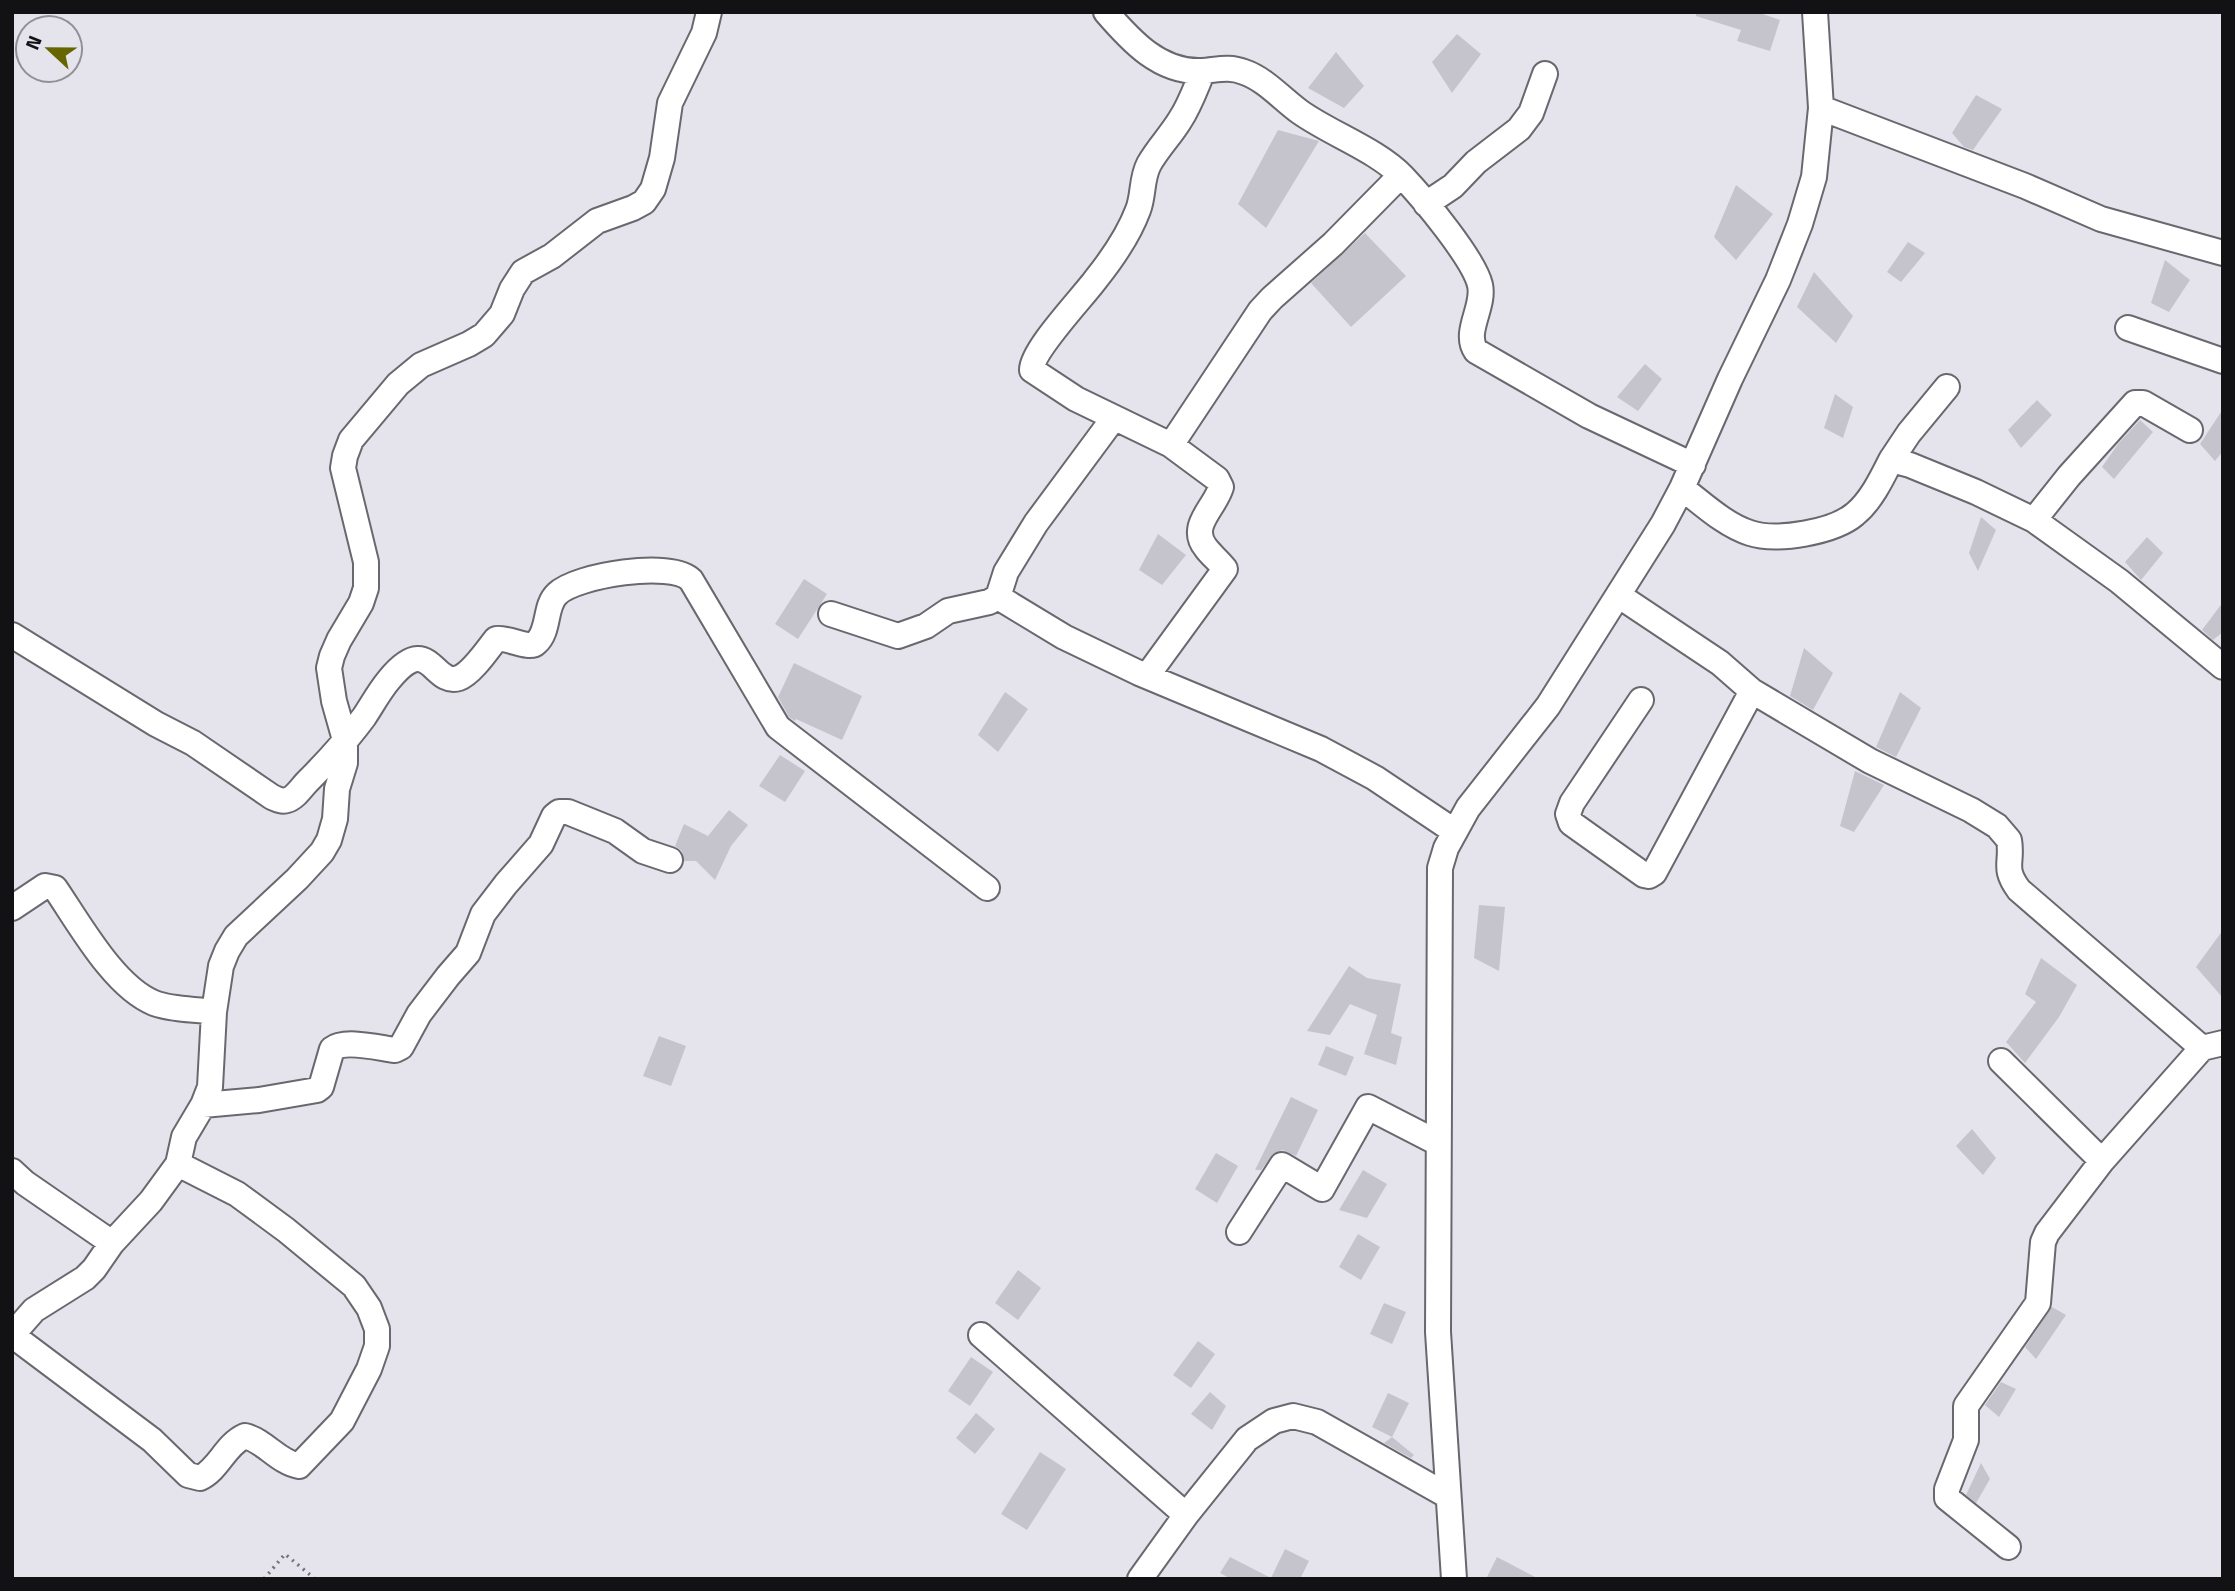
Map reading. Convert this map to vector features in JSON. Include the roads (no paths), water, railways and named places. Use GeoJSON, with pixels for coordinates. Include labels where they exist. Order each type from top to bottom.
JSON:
{"type":"FeatureCollection","features":[{"type":"Feature","properties":{"kind":"street"},"geometry":{"type":"LineString","coordinates":[[178,1164],[237,1194],[286,1230],[354,1286],[369,1308],[377,1329],[377,1346],[369,1369],[342,1421],[299,1466],[291,1464],[256,1439],[245,1436],[235,1440],[210,1473],[200,1478],[188,1475],[152,1440],[12,1335],[29,1314],[85,1278],[94,1269],[112,1243],[151,1201],[178,1164],[184,1137],[210,1087],[214,1012],[221,966],[227,951],[236,936],[297,879],[330,841],[337,789],[345,763],[345,740],[334,701],[329,668],[339,640],[361,603],[367,577],[366,562],[343,468],[351,440],[409,373],[469,344],[494,326],[504,311],[516,280],[523,272],[552,256],[597,221],[644,202],[653,189],[662,158],[670,103],[704,33],[709,12]]}},
{"type":"Feature","properties":{"kind":"street"},"geometry":{"type":"LineString","coordinates":[[1106,12],[1132,42],[1149,54],[1177,68],[1203,71],[1228,68],[1246,72],[1309,118],[1401,175],[1448,231],[1476,273],[1481,295],[1471,344],[1476,351],[1589,416],[1693,465]]}},
{"type":"Feature","properties":{"kind":"street"},"geometry":{"type":"LineString","coordinates":[[1454,1579],[1437,1332],[1440,876],[1446,848],[1468,808],[1548,706],[1663,524],[1779,280],[1814,177],[1821,108],[1815,12]]}},
{"type":"Feature","properties":{"kind":"street"},"geometry":{"type":"LineString","coordinates":[[1147,676],[1225,569],[1205,547],[1199,538],[1198,530],[1221,487],[1217,479],[1171,445],[1113,419],[1050,383],[1032,370],[1032,363],[1097,278],[1129,229],[1138,210],[1149,163],[1181,119],[1203,71]]}},
{"type":"Feature","properties":{"kind":"street"},"geometry":{"type":"LineString","coordinates":[[1426,204],[1454,186],[1476,162],[1519,129],[1531,113],[1545,74]]}},
{"type":"Feature","properties":{"kind":"street"},"geometry":{"type":"LineString","coordinates":[[1821,108],[2025,186],[2101,219],[2223,253]]}},
{"type":"Feature","properties":{"kind":"street"},"geometry":{"type":"LineString","coordinates":[[1171,445],[1239,340],[1266,304],[1333,244],[1401,175]]}},
{"type":"Feature","properties":{"kind":"street"},"geometry":{"type":"LineString","coordinates":[[2128,328],[2223,361]]}},
{"type":"Feature","properties":{"kind":"street"},"geometry":{"type":"LineString","coordinates":[[1682,488],[1736,527],[1764,537],[1824,528],[1853,516],[1874,490],[1909,433],[1947,387]]}},
{"type":"Feature","properties":{"kind":"street"},"geometry":{"type":"LineString","coordinates":[[2034,520],[2075,469],[2135,403],[2150,407],[2190,430]]}},
{"type":"Feature","properties":{"kind":"street"},"geometry":{"type":"LineString","coordinates":[[831,614],[894,636],[926,625],[948,611],[998,597],[1006,572],[1035,523],[1113,419]]}},
{"type":"Feature","properties":{"kind":"street"},"geometry":{"type":"LineString","coordinates":[[1891,460],[1976,492],[2034,520],[2119,580],[2223,667]]}},
{"type":"Feature","properties":{"kind":"street"},"geometry":{"type":"LineString","coordinates":[[12,635],[156,724],[192,743],[282,801],[291,799],[345,740],[404,663],[416,659],[427,660],[440,673],[453,679],[461,677],[496,639],[504,637],[530,646],[535,645],[548,616],[551,601],[558,593],[581,582],[599,575],[637,572],[665,570],[684,574],[691,580],[778,727],[986,888]]}},
{"type":"Feature","properties":{"kind":"street"},"geometry":{"type":"LineString","coordinates":[[1618,595],[1720,663],[1752,691],[1870,761],[1971,810],[1997,826],[2010,840],[2009,870],[2011,879],[2019,890],[2212,1045],[2102,1161],[2044,1237],[2037,1305],[1966,1406],[1966,1440],[1947,1489],[1947,1498],[2008,1548]]}},
{"type":"Feature","properties":{"kind":"street"},"geometry":{"type":"LineString","coordinates":[[998,597],[1064,637],[1147,676],[1321,749],[1375,778],[1454,831]]}},
{"type":"Feature","properties":{"kind":"street"},"geometry":{"type":"LineString","coordinates":[[1641,699],[1572,803],[1568,814],[1571,823],[1644,876],[1649,876],[1654,873],[1752,691]]}},
{"type":"Feature","properties":{"kind":"street"},"geometry":{"type":"LineString","coordinates":[[203,1105],[260,1100],[317,1090],[332,1049],[337,1045],[395,1050],[401,1047],[419,1014],[468,953],[483,914],[541,844],[554,816],[559,812],[568,812],[615,831],[643,851],[670,860]]}},
{"type":"Feature","properties":{"kind":"street"},"geometry":{"type":"LineString","coordinates":[[12,908],[45,886],[55,888],[106,962],[130,988],[144,998],[162,1005],[214,1012]]}},
{"type":"Feature","properties":{"kind":"street"},"geometry":{"type":"LineString","coordinates":[[2001,1061],[2102,1161]]}},
{"type":"Feature","properties":{"kind":"street"},"geometry":{"type":"LineString","coordinates":[[1238,1232],[1282,1165],[1322,1189],[1368,1107],[1438,1143]]}},
{"type":"Feature","properties":{"kind":"street"},"geometry":{"type":"LineString","coordinates":[[12,1171],[25,1184],[112,1243]]}},
{"type":"Feature","properties":{"kind":"street"},"geometry":{"type":"LineString","coordinates":[[981,1335],[1186,1515]]}},
{"type":"Feature","properties":{"kind":"street"},"geometry":{"type":"LineString","coordinates":[[1140,1579],[1186,1515],[1247,1439],[1274,1421],[1293,1416],[1317,1422],[1448,1496]]}}]}
